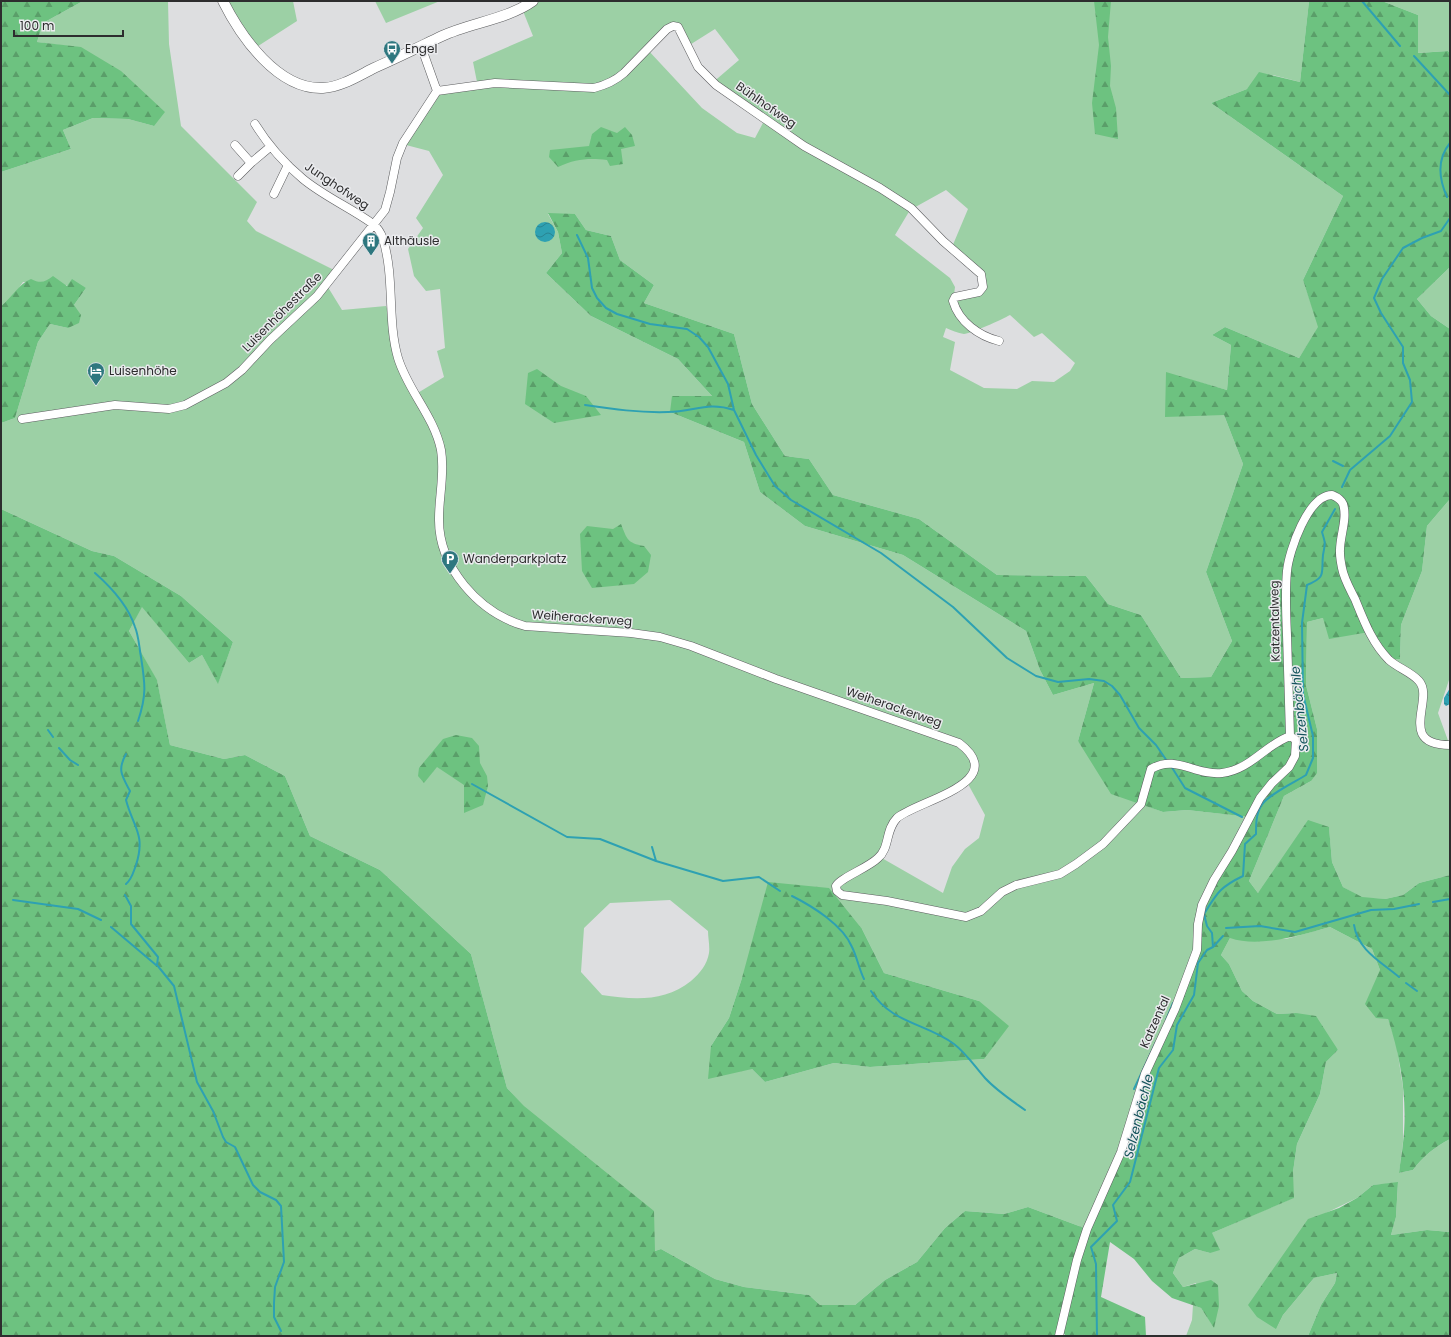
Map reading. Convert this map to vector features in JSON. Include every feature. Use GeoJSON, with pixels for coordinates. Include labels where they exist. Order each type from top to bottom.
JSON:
{"type":"FeatureCollection","features":[{"type":"Feature","properties":{"kind":"street"},"geometry":{"type":"LineString","coordinates":[[222,1],[233,21],[256,51],[277,71],[303,86],[323,88],[334,86],[461,29],[519,9],[532,1]]}},
{"type":"Feature","properties":{"kind":"street","name":"Bühlhofweg"},"geometry":{"type":"LineString","coordinates":[[437,91],[495,83],[594,88],[606,85],[624,74],[667,29],[673,26],[678,27],[698,67],[716,84],[804,146],[880,188],[911,208],[943,241],[975,268],[981,274],[983,287],[979,292],[955,297],[952,301],[956,311],[980,334],[999,341]]}},
{"type":"Feature","properties":{"kind":"street"},"geometry":{"type":"LineString","coordinates":[[421,46],[437,91]]}},
{"type":"Feature","properties":{"kind":"street","name":"Luisenhöhestraße"},"geometry":{"type":"LineString","coordinates":[[22,419],[115,405],[169,410],[185,405],[226,383],[242,370],[270,340],[317,296],[385,210],[396,158],[403,143],[437,91]]}},
{"type":"Feature","properties":{"kind":"street","name":"Junghofweg"},"geometry":{"type":"LineString","coordinates":[[255,124],[270,147],[288,165],[320,191],[373,224]]}},
{"type":"Feature","properties":{"kind":"street"},"geometry":{"type":"LineString","coordinates":[[235,145],[251,163]]}},
{"type":"Feature","properties":{"kind":"street"},"geometry":{"type":"LineString","coordinates":[[238,176],[270,147]]}},
{"type":"Feature","properties":{"kind":"street","name":"Junghofweg"},"geometry":{"type":"LineString","coordinates":[[274,194],[288,165]]}},
{"type":"Feature","properties":{"kind":"street","name":"Weiherackerweg"},"geometry":{"type":"LineString","coordinates":[[373,224],[380,230],[389,270],[395,345],[398,360],[431,423],[440,449],[442,467],[438,517],[439,532],[452,565],[462,582],[485,607],[508,621],[525,626],[631,633],[660,637],[691,646],[776,679],[959,742],[970,750],[974,762],[971,775],[961,786],[944,796],[897,818],[891,826],[886,838],[885,849],[880,857],[857,873],[838,882],[836,886],[837,891],[842,894],[887,901],[966,917],[981,911],[1002,892],[1029,881],[1060,874],[1087,856],[1102,844],[1141,804],[1151,769],[1159,764],[1170,763],[1206,772],[1221,774],[1237,770],[1254,760],[1279,740],[1290,736]]}},
{"type":"Feature","properties":{"kind":"street","name":"Katzentalweg"},"geometry":{"type":"LineString","coordinates":[[1290,736],[1286,596],[1287,570],[1298,534],[1308,512],[1319,498],[1332,495],[1339,498],[1343,505],[1340,554],[1343,574],[1369,632],[1377,646],[1390,661],[1419,681],[1424,690],[1419,726],[1423,734],[1432,742],[1450,745]]}},
{"type":"Feature","properties":{"kind":"street","name":"Katzental"},"geometry":{"type":"LineString","coordinates":[[1059,1336],[1077,1260],[1087,1229],[1121,1152],[1145,1074],[1175,1009],[1197,950],[1198,924],[1202,905],[1214,880],[1232,851],[1260,798],[1289,766],[1295,756],[1296,740],[1290,736]]}},
{"type":"Feature","properties":{"kind":"green space"},"geometry":{"type":"Polygon","coordinates":[[[1,1],[83,1],[43,23],[37,42],[81,47],[121,71],[165,112],[154,126],[128,119],[93,118],[63,130],[71,149],[1,172],[1,1]]]}},
{"type":"Feature","properties":{"kind":"green space"},"geometry":{"type":"Polygon","coordinates":[[[83,1],[168,1],[169,44],[181,126],[257,202],[247,221],[256,231],[334,270],[326,284],[342,310],[386,306],[393,326],[395,345],[416,394],[444,377],[437,351],[445,348],[440,289],[426,291],[414,276],[408,249],[423,228],[416,218],[443,175],[429,151],[406,145],[440,94],[477,82],[473,62],[533,36],[521,6],[526,1],[1309,1],[1300,82],[1273,75],[1247,89],[1211,103],[1343,196],[1303,280],[1319,327],[1299,358],[1225,327],[1212,335],[1231,345],[1227,390],[1166,373],[1224,415],[1243,464],[1206,572],[1232,641],[1211,677],[1181,678],[1141,615],[1108,604],[1086,576],[997,575],[919,519],[833,495],[809,459],[785,456],[752,404],[734,334],[644,303],[654,285],[620,260],[611,236],[586,230],[575,214],[548,214],[558,232],[562,253],[546,273],[591,316],[678,359],[712,396],[670,412],[744,442],[760,492],[805,526],[903,555],[1026,631],[1040,670],[1053,695],[1094,683],[1078,741],[1141,804],[1163,812],[1187,810],[1251,817],[1198,942],[1129,1125],[1087,1229],[1028,1207],[1004,1214],[965,1211],[945,1228],[917,1262],[885,1280],[855,1305],[820,1305],[809,1295],[744,1287],[715,1279],[661,1249],[655,1251],[507,1088],[471,954],[380,870],[310,836],[285,776],[245,755],[224,759],[170,745],[157,681],[129,631],[142,606],[189,663],[202,655],[218,683],[233,642],[181,596],[114,556],[92,551],[1,509],[1,423],[15,418],[38,342],[50,324],[68,328],[74,305],[86,288],[44,282],[23,282],[11,299],[1,306],[1,172],[71,149],[63,130],[93,118],[128,119],[154,126],[81,48],[37,42],[43,23],[83,1]],[[673,26],[647,49],[702,108],[737,133],[755,138],[764,121],[711,84],[739,60],[715,29],[688,46],[673,26]],[[946,190],[910,210],[895,235],[950,278],[955,287],[954,295],[980,288],[980,277],[952,247],[968,209],[946,190]],[[1010,315],[964,334],[946,328],[943,337],[955,342],[950,370],[984,388],[1017,389],[1032,381],[1054,382],[1070,371],[1075,363],[1042,333],[1034,337],[1010,315]],[[968,784],[897,818],[880,857],[943,893],[952,867],[965,849],[979,838],[985,815],[968,784]],[[670,900],[610,903],[584,928],[581,972],[602,995],[626,998],[649,998],[671,993],[681,988],[697,975],[705,965],[709,953],[708,931],[670,900]],[[862,929],[742,978],[729,1018],[711,1046],[752,1069],[765,1082],[834,1063],[870,1067],[984,1059],[979,1001],[884,973],[862,929]]]}},
{"type":"Feature","properties":{"kind":"green space"},"geometry":{"type":"Polygon","coordinates":[[[223,1],[293,1],[297,21],[255,48],[223,1]]]}},
{"type":"Feature","properties":{"kind":"green space"},"geometry":{"type":"Polygon","coordinates":[[[375,1],[440,1],[386,23],[375,1]]]}},
{"type":"Feature","properties":{"kind":"green space"},"geometry":{"type":"Polygon","coordinates":[[[1094,1],[1111,1],[1108,37],[1111,66],[1110,86],[1116,108],[1118,139],[1095,134],[1092,103],[1099,45],[1094,1]]]}},
{"type":"Feature","properties":{"kind":"green space"},"geometry":{"type":"Polygon","coordinates":[[[1309,1],[1382,1],[1418,15],[1418,53],[1448,51],[1450,53],[1450,267],[1417,299],[1431,316],[1450,329],[1450,499],[1427,526],[1422,571],[1401,625],[1400,659],[1389,659],[1369,632],[1329,639],[1323,618],[1307,622],[1306,685],[1317,729],[1317,773],[1311,781],[1284,796],[1249,881],[1258,893],[1308,820],[1329,827],[1332,862],[1343,887],[1362,897],[1385,899],[1403,895],[1419,883],[1450,875],[1450,1139],[1430,1152],[1413,1170],[1399,1173],[1403,1147],[1405,1111],[1404,1096],[1397,1049],[1388,1019],[1376,1018],[1365,1004],[1380,970],[1372,949],[1330,927],[1294,937],[1267,941],[1241,941],[1230,938],[1221,955],[1229,964],[1242,991],[1253,1001],[1277,1014],[1296,1013],[1316,1016],[1338,1050],[1326,1062],[1320,1094],[1297,1144],[1293,1172],[1294,1198],[1212,1233],[1220,1250],[1210,1253],[1195,1249],[1179,1258],[1173,1273],[1183,1287],[1211,1280],[1218,1285],[1219,1306],[1214,1328],[1201,1308],[1172,1298],[1152,1281],[1134,1259],[1110,1242],[1101,1297],[1145,1317],[1146,1336],[1066,1336],[1060,1329],[1059,1336],[1,1336],[1,509],[92,551],[114,556],[181,596],[233,642],[218,684],[202,655],[189,663],[142,607],[129,631],[157,680],[170,745],[224,759],[245,755],[285,776],[310,836],[380,870],[471,954],[507,1088],[524,1106],[654,1211],[655,1251],[661,1249],[715,1279],[744,1287],[809,1295],[820,1305],[855,1305],[885,1280],[917,1262],[945,1228],[965,1211],[1004,1214],[1028,1207],[1087,1229],[1192,963],[1202,905],[1250,817],[1187,810],[1163,812],[1111,794],[1078,741],[1094,683],[1053,695],[1040,670],[1026,631],[903,555],[805,526],[760,492],[744,442],[670,412],[672,396],[712,396],[678,359],[591,316],[546,273],[562,253],[558,232],[548,213],[575,214],[586,230],[611,236],[620,260],[654,285],[644,303],[734,334],[752,404],[785,456],[809,459],[833,495],[919,519],[997,575],[1086,576],[1108,604],[1141,615],[1181,678],[1211,677],[1232,641],[1206,572],[1243,464],[1224,415],[1165,417],[1166,372],[1227,390],[1231,345],[1212,335],[1225,327],[1299,358],[1318,327],[1303,280],[1343,196],[1211,103],[1247,89],[1259,72],[1300,82],[1309,1]]]}},
{"type":"Feature","properties":{"kind":"green space"},"geometry":{"type":"Polygon","coordinates":[[[1382,1],[1450,1],[1450,53],[1448,51],[1417,53],[1418,15],[1382,1]]]}},
{"type":"Feature","properties":{"kind":"green space"},"geometry":{"type":"Polygon","coordinates":[[[601,127],[617,133],[625,127],[632,135],[635,146],[621,149],[623,164],[610,166],[607,160],[588,159],[571,162],[558,167],[549,157],[550,150],[589,146],[592,134],[601,127]]]}},
{"type":"Feature","properties":{"kind":"green space"},"geometry":{"type":"Polygon","coordinates":[[[1450,267],[1450,329],[1431,316],[1417,299],[1450,267]]]}},
{"type":"Feature","properties":{"kind":"green space"},"geometry":{"type":"Polygon","coordinates":[[[53,276],[67,286],[72,279],[86,288],[74,305],[81,315],[79,323],[68,328],[50,324],[38,342],[15,418],[1,423],[1,306],[26,281],[31,279],[43,282],[53,276]]]}},
{"type":"Feature","properties":{"kind":"green space"},"geometry":{"type":"Polygon","coordinates":[[[537,369],[561,386],[586,396],[601,415],[554,423],[525,404],[528,373],[537,369]]]}},
{"type":"Feature","properties":{"kind":"green space"},"geometry":{"type":"Polygon","coordinates":[[[1450,499],[1450,677],[1438,713],[1450,746],[1450,875],[1419,883],[1403,895],[1385,899],[1362,898],[1343,887],[1332,862],[1329,828],[1258,893],[1249,881],[1284,796],[1311,781],[1317,729],[1306,685],[1307,622],[1323,618],[1368,632],[1388,659],[1400,659],[1401,625],[1422,571],[1427,526],[1450,499]]]}},
{"type":"Feature","properties":{"kind":"green space"},"geometry":{"type":"Polygon","coordinates":[[[621,524],[628,540],[644,546],[651,555],[648,572],[634,584],[592,588],[582,571],[580,534],[587,526],[613,529],[621,524]]]}},
{"type":"Feature","properties":{"kind":"green space"},"geometry":{"type":"Polygon","coordinates":[[[456,735],[472,738],[479,746],[480,763],[487,776],[488,786],[483,805],[464,813],[464,785],[437,767],[424,783],[418,776],[419,768],[443,739],[456,735]]]}},
{"type":"Feature","properties":{"kind":"green space"},"geometry":{"type":"Polygon","coordinates":[[[768,882],[829,888],[862,929],[884,973],[979,1001],[1009,1026],[984,1059],[870,1067],[834,1063],[765,1082],[752,1069],[708,1079],[711,1046],[729,1018],[742,978],[768,882]]]}},
{"type":"Feature","properties":{"kind":"green space"},"geometry":{"type":"Polygon","coordinates":[[[1330,927],[1372,949],[1380,970],[1388,1019],[1396,1042],[1403,1088],[1403,1142],[1399,1173],[1413,1170],[1430,1152],[1450,1139],[1450,1232],[1427,1230],[1391,1235],[1396,1217],[1398,1183],[1373,1185],[1357,1198],[1326,1213],[1276,1329],[1283,1315],[1314,1278],[1337,1273],[1335,1283],[1321,1305],[1308,1336],[1186,1336],[1192,1320],[1193,1305],[1201,1308],[1214,1327],[1196,1283],[1183,1287],[1173,1273],[1179,1258],[1195,1249],[1210,1253],[1212,1233],[1293,1198],[1293,1172],[1297,1144],[1320,1094],[1326,1062],[1338,1050],[1296,1013],[1277,1014],[1253,1001],[1242,991],[1229,964],[1221,955],[1230,938],[1286,939],[1330,927]]]}},
{"type":"Feature","properties":{"kind":"green space"},"geometry":{"type":"Polygon","coordinates":[[[1398,1182],[1396,1217],[1391,1235],[1427,1230],[1450,1232],[1450,1336],[1308,1336],[1321,1305],[1335,1283],[1337,1273],[1314,1278],[1283,1315],[1276,1329],[1257,1317],[1248,1305],[1308,1219],[1339,1208],[1357,1198],[1373,1185],[1398,1182]]]}},
{"type":"Feature","properties":{"kind":"water"},"geometry":{"type":"Polygon","coordinates":[[[541,222],[549,222],[555,228],[555,236],[549,242],[541,242],[535,236],[535,228],[541,222]]]}},
{"type":"Feature","properties":{"kind":"water"},"geometry":{"type":"Polygon","coordinates":[[[1450,688],[1450,704],[1446,706],[1444,704],[1444,698],[1450,688]]]}},
{"type":"Feature","properties":{"kind":"waterway"},"geometry":{"type":"LineString","coordinates":[[1362,1],[1400,46]]}},
{"type":"Feature","properties":{"kind":"waterway"},"geometry":{"type":"LineString","coordinates":[[1414,56],[1450,95]]}},
{"type":"Feature","properties":{"kind":"waterway"},"geometry":{"type":"LineString","coordinates":[[1447,197],[1442,183],[1440,170],[1442,156],[1450,143]]}},
{"type":"Feature","properties":{"kind":"waterway","name":"Selzenbächle"},"geometry":{"type":"LineString","coordinates":[[1342,487],[1350,470],[1390,436],[1412,402],[1410,380],[1403,363],[1403,347],[1381,313],[1374,298],[1382,279],[1403,248],[1422,238],[1441,231],[1450,218]]}},
{"type":"Feature","properties":{"kind":"waterway"},"geometry":{"type":"LineString","coordinates":[[577,235],[588,258],[592,288],[597,298],[606,308],[617,314],[650,324],[687,329],[699,337],[708,347],[728,384],[734,410],[756,455],[775,486],[791,500],[881,553],[953,607],[1007,658],[1036,676],[1058,682],[1089,679],[1104,681],[1112,686],[1120,695],[1139,728],[1156,745],[1167,761]]}},
{"type":"Feature","properties":{"kind":"waterway"},"geometry":{"type":"LineString","coordinates":[[585,405],[647,412],[677,412],[708,407],[734,410]]}},
{"type":"Feature","properties":{"kind":"waterway"},"geometry":{"type":"LineString","coordinates":[[1333,461],[1343,466]]}},
{"type":"Feature","properties":{"kind":"waterway","name":"Selzenbächle"},"geometry":{"type":"LineString","coordinates":[[1097,1336],[1096,1264],[1091,1247],[1117,1221],[1113,1205],[1130,1182],[1159,1068],[1173,1050],[1177,1025],[1194,995],[1198,963],[1207,950],[1213,947],[1212,933],[1207,926],[1204,914],[1212,901],[1224,887],[1243,876],[1245,844],[1256,834],[1257,816],[1261,806],[1275,793],[1306,775],[1313,758],[1313,736],[1303,694],[1302,623],[1307,585],[1318,579],[1322,574],[1325,544],[1322,532],[1335,509]]}},
{"type":"Feature","properties":{"kind":"waterway"},"geometry":{"type":"LineString","coordinates":[[95,573],[124,604],[132,619],[136,631],[144,682],[143,704],[138,721]]}},
{"type":"Feature","properties":{"kind":"waterway"},"geometry":{"type":"LineString","coordinates":[[48,730],[53,737]]}},
{"type":"Feature","properties":{"kind":"waterway"},"geometry":{"type":"LineString","coordinates":[[59,748],[70,760],[78,765]]}},
{"type":"Feature","properties":{"kind":"waterway"},"geometry":{"type":"LineString","coordinates":[[126,754],[121,769],[130,791],[126,800],[137,831],[140,846],[134,871],[126,884]]}},
{"type":"Feature","properties":{"kind":"waterway"},"geometry":{"type":"LineString","coordinates":[[1171,766],[1185,788],[1242,817]]}},
{"type":"Feature","properties":{"kind":"waterway"},"geometry":{"type":"LineString","coordinates":[[472,784],[567,837],[600,839],[656,861],[723,881],[759,877],[780,891]]}},
{"type":"Feature","properties":{"kind":"waterway"},"geometry":{"type":"LineString","coordinates":[[652,847],[656,861]]}},
{"type":"Feature","properties":{"kind":"waterway"},"geometry":{"type":"LineString","coordinates":[[125,895],[131,906],[131,924],[158,957],[157,965],[174,986],[197,1082],[213,1111],[223,1137],[226,1142],[235,1147],[253,1185],[260,1192],[276,1200],[281,1206],[284,1262],[275,1287],[274,1303],[274,1317],[281,1331]]}},
{"type":"Feature","properties":{"kind":"waterway"},"geometry":{"type":"LineString","coordinates":[[792,896],[809,905],[842,931],[852,947],[864,979]]}},
{"type":"Feature","properties":{"kind":"waterway"},"geometry":{"type":"LineString","coordinates":[[1433,902],[1450,899]]}},
{"type":"Feature","properties":{"kind":"waterway"},"geometry":{"type":"LineString","coordinates":[[13,900],[78,909],[101,920]]}},
{"type":"Feature","properties":{"kind":"waterway"},"geometry":{"type":"LineString","coordinates":[[1226,928],[1260,926],[1295,932],[1371,910],[1394,909],[1419,904]]}},
{"type":"Feature","properties":{"kind":"waterway"},"geometry":{"type":"LineString","coordinates":[[1354,925],[1356,934],[1365,948],[1377,960],[1399,977]]}},
{"type":"Feature","properties":{"kind":"waterway"},"geometry":{"type":"LineString","coordinates":[[111,927],[156,965]]}},
{"type":"Feature","properties":{"kind":"waterway"},"geometry":{"type":"LineString","coordinates":[[1213,947],[1223,936]]}},
{"type":"Feature","properties":{"kind":"waterway"},"geometry":{"type":"LineString","coordinates":[[1406,983],[1417,991]]}},
{"type":"Feature","properties":{"kind":"waterway"},"geometry":{"type":"LineString","coordinates":[[871,991],[879,1002],[899,1017],[943,1037],[954,1044],[967,1056],[990,1083],[1025,1110]]}},
{"type":"Feature","properties":{"kind":"waterway"},"geometry":{"type":"LineString","coordinates":[[1166,1020],[1173,1003]]}},
{"type":"Feature","properties":{"kind":"waterway"},"geometry":{"type":"LineString","coordinates":[[1134,1089],[1156,1042]]}},
{"type":"Feature","properties":{"kind":"place","name":"Engel"},"geometry":{"type":"Point","coordinates":[392,64]}},
{"type":"Feature","properties":{"kind":"place","name":"Althäusle"},"geometry":{"type":"Point","coordinates":[371,256]}},
{"type":"Feature","properties":{"kind":"place","name":"Luisenhöhe"},"geometry":{"type":"Point","coordinates":[96,386]}},
{"type":"Feature","properties":{"kind":"place","name":"Wanderparkplatz"},"geometry":{"type":"Point","coordinates":[450,574]}}]}
